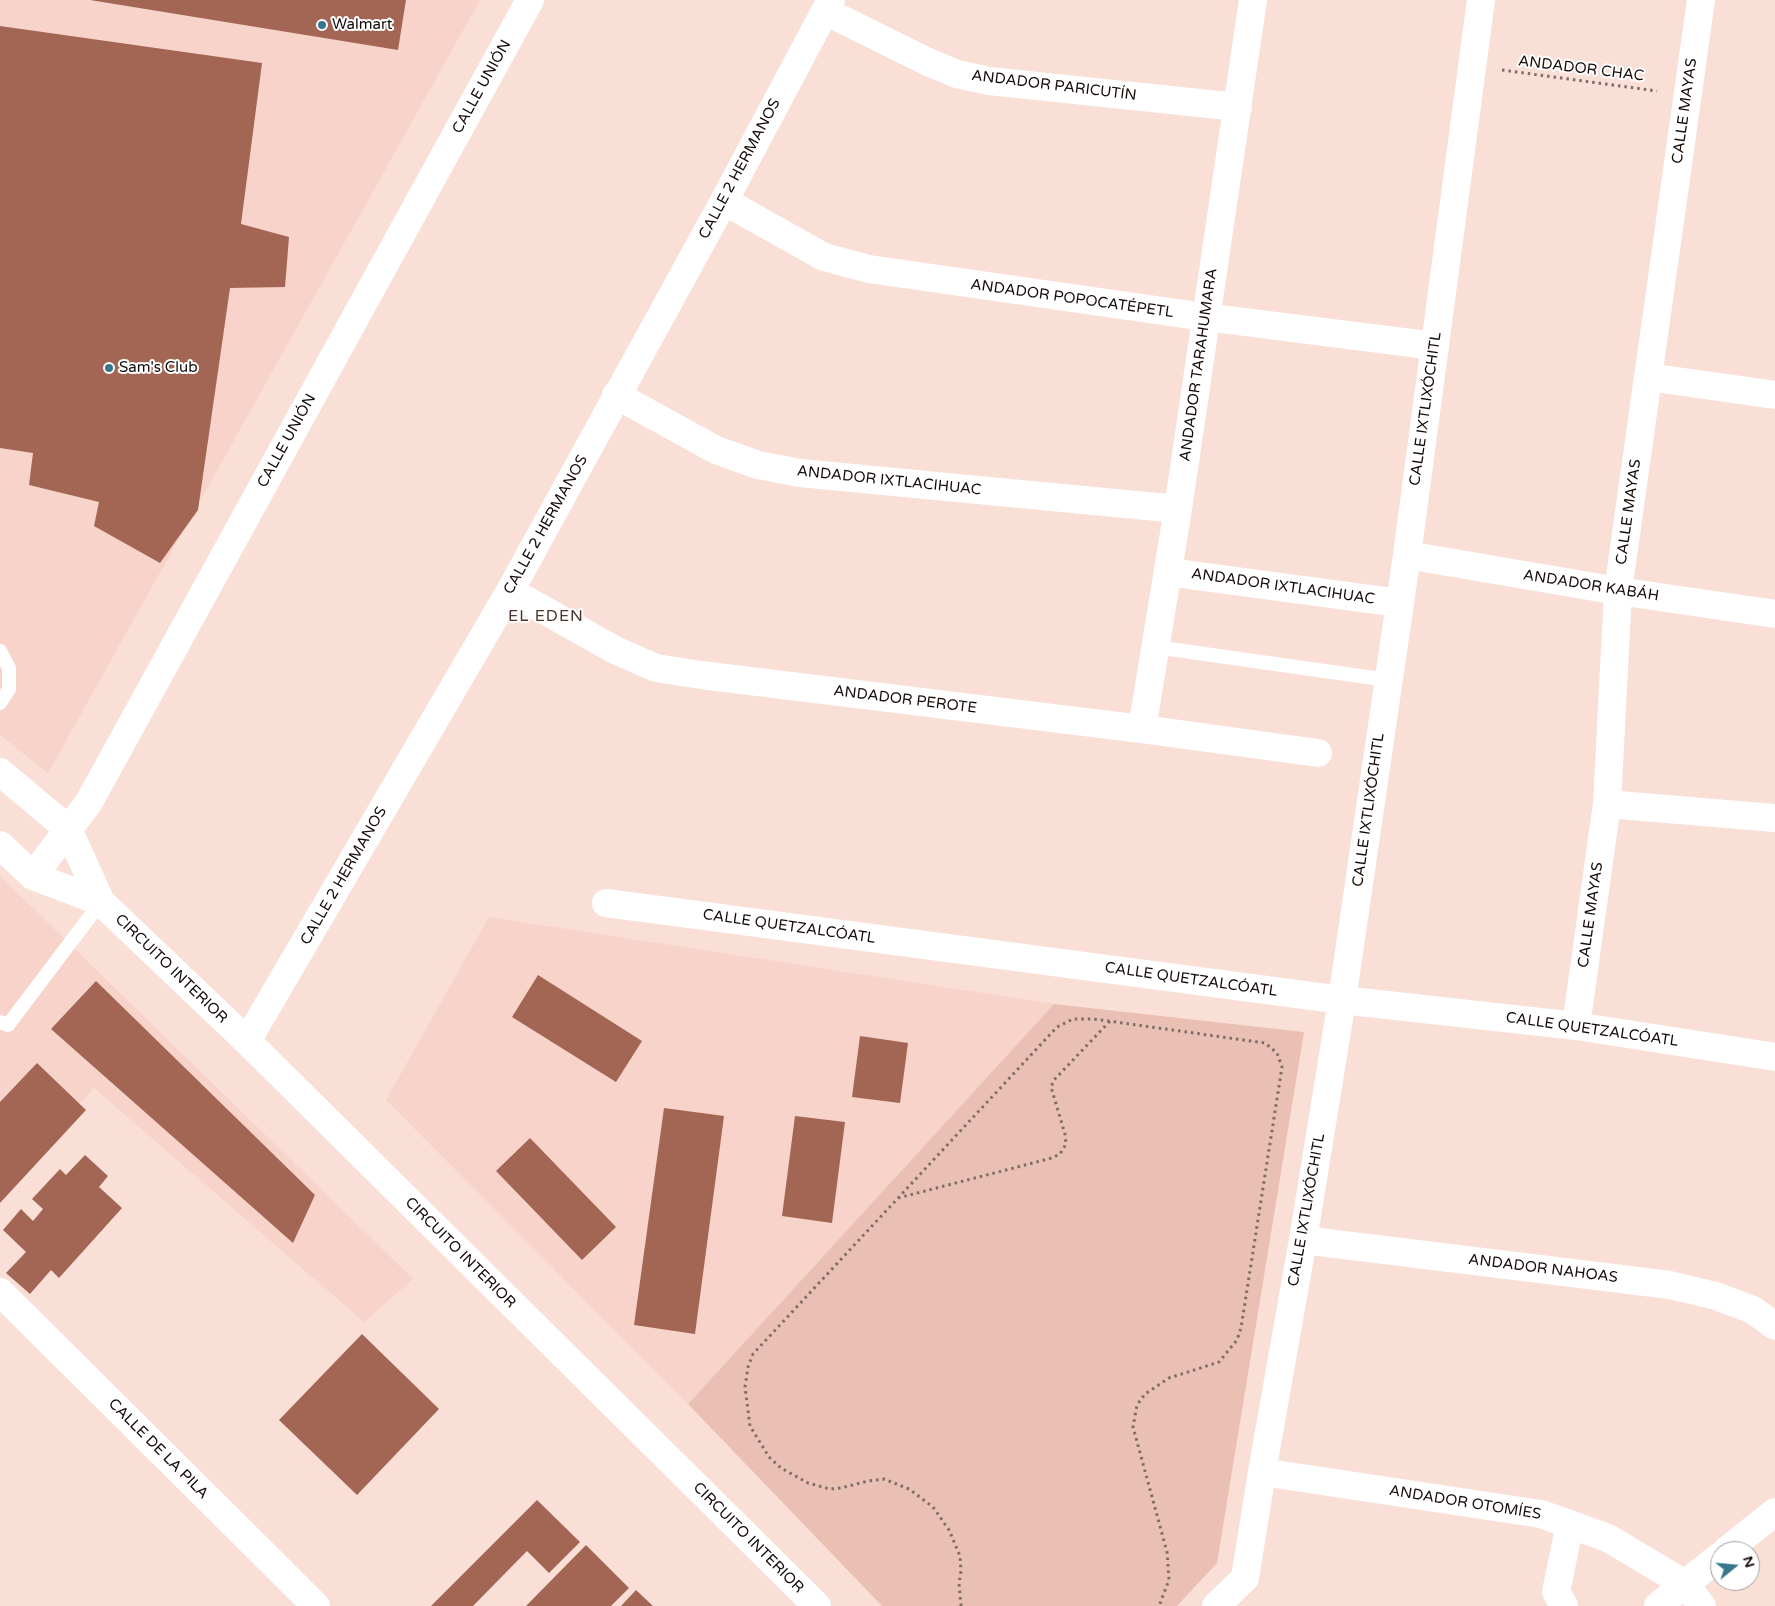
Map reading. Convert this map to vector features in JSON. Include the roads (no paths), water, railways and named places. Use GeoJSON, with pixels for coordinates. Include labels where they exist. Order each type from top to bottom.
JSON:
{"type":"FeatureCollection","features":[{"type":"Feature","properties":{"kind":"street","name":"CALLE UNIÓN"},"geometry":{"type":"LineString","coordinates":[[33,876],[89,802],[530,0]]}},
{"type":"Feature","properties":{"kind":"street","name":"ANDADOR TARAHUMARA"},"geometry":{"type":"LineString","coordinates":[[1142,729],[1178,509],[1253,0]]}},
{"type":"Feature","properties":{"kind":"street","name":"CALLE IXTLIXÓCHITL"},"geometry":{"type":"LineString","coordinates":[[1216,1606],[1245,1578],[1303,1240],[1342,1000],[1407,555],[1481,0]]}},
{"type":"Feature","properties":{"kind":"street","name":"CALLE MAYAS"},"geometry":{"type":"LineString","coordinates":[[1576,1026],[1606,804],[1618,591],[1701,0]]}},
{"type":"Feature","properties":{"kind":"street","name":"ANDADOR PARICUTÍN"},"geometry":{"type":"LineString","coordinates":[[828,6],[928,62],[957,74],[989,81],[1238,107]]}},
{"type":"Feature","properties":{"kind":"street","name":"CALLE 2 HERMANOS"},"geometry":{"type":"LineString","coordinates":[[247,1041],[510,591],[828,6]]}},
{"type":"Feature","properties":{"kind":"street","name":"ANDADOR POPOCATÉPETL"},"geometry":{"type":"LineString","coordinates":[[724,200],[824,257],[868,269],[1205,317],[1435,346]]}},
{"type":"Feature","properties":{"kind":"street"},"geometry":{"type":"LineString","coordinates":[[1648,376],[1775,395]]}},
{"type":"Feature","properties":{"kind":"street","name":"ANDADOR IXTLACIHUAC"},"geometry":{"type":"LineString","coordinates":[[616,395],[716,450],[758,465],[800,473],[1178,509]]}},
{"type":"Feature","properties":{"kind":"street","name":"ANDADOR KABÁH"},"geometry":{"type":"LineString","coordinates":[[1407,555],[1618,591],[1775,614]]}},
{"type":"Feature","properties":{"kind":"street","name":"ANDADOR IXTLACIHUAC"},"geometry":{"type":"LineString","coordinates":[[1168,572],[1399,603]]}},
{"type":"Feature","properties":{"kind":"street","name":"ANDADOR PEROTE"},"geometry":{"type":"LineString","coordinates":[[510,591],[615,650],[656,668],[701,676],[1142,729],[1318,753]]}},
{"type":"Feature","properties":{"kind":"street","name":"CIRCUITO INTERIOR"},"geometry":{"type":"LineString","coordinates":[[0,772],[68,829],[101,902],[247,1041],[817,1606]]}},
{"type":"Feature","properties":{"kind":"street"},"geometry":{"type":"LineString","coordinates":[[1606,804],[1775,818]]}},
{"type":"Feature","properties":{"kind":"street","name":"CIRCUITO INTERIOR"},"geometry":{"type":"LineString","coordinates":[[0,845],[33,876],[101,902]]}},
{"type":"Feature","properties":{"kind":"street","name":"CALLE QUETZALCÓATL"},"geometry":{"type":"LineString","coordinates":[[606,903],[1342,1000],[1576,1026],[1775,1057]]}},
{"type":"Feature","properties":{"kind":"street","name":"ANDADOR NAHOAS"},"geometry":{"type":"LineString","coordinates":[[1303,1240],[1670,1285],[1716,1296],[1753,1310],[1775,1326]]}},
{"type":"Feature","properties":{"kind":"street","name":"CALLE DE LA PILA"},"geometry":{"type":"LineString","coordinates":[[0,1292],[316,1606]]}},
{"type":"Feature","properties":{"kind":"street","name":"ANDADOR OTOMÍES"},"geometry":{"type":"LineString","coordinates":[[1262,1472],[1541,1514],[1608,1538],[1685,1584],[1702,1606]]}},
{"type":"Feature","properties":{"kind":"street"},"geometry":{"type":"LineString","coordinates":[[1739,1541],[1775,1512]]}},
{"type":"Feature","properties":{"kind":"street"},"geometry":{"type":"LineString","coordinates":[[1564,1606],[1556,1592],[1570,1524]]}},
{"type":"Feature","properties":{"kind":"street"},"geometry":{"type":"LineString","coordinates":[[1658,1606],[1710,1564]]}},
{"type":"Feature","properties":{"kind":"lane"},"geometry":{"type":"LineString","coordinates":[[1155,647],[1388,680]]}},
{"type":"Feature","properties":{"kind":"lane"},"geometry":{"type":"LineString","coordinates":[[0,651],[9,668],[9,689],[0,703]]}},
{"type":"Feature","properties":{"kind":"lane"},"geometry":{"type":"LineString","coordinates":[[0,1022],[8,1025],[101,902]]}},
{"type":"Feature","properties":{"kind":"place","name":"Walmart"},"geometry":{"type":"Point","coordinates":[322,25]}},
{"type":"Feature","properties":{"kind":"place","name":"Sam's Club"},"geometry":{"type":"Point","coordinates":[109,368]}},
{"type":"Feature","properties":{"kind":"district","name":"EL EDEN"},"geometry":{"type":"Point","coordinates":[546,617]}}]}
